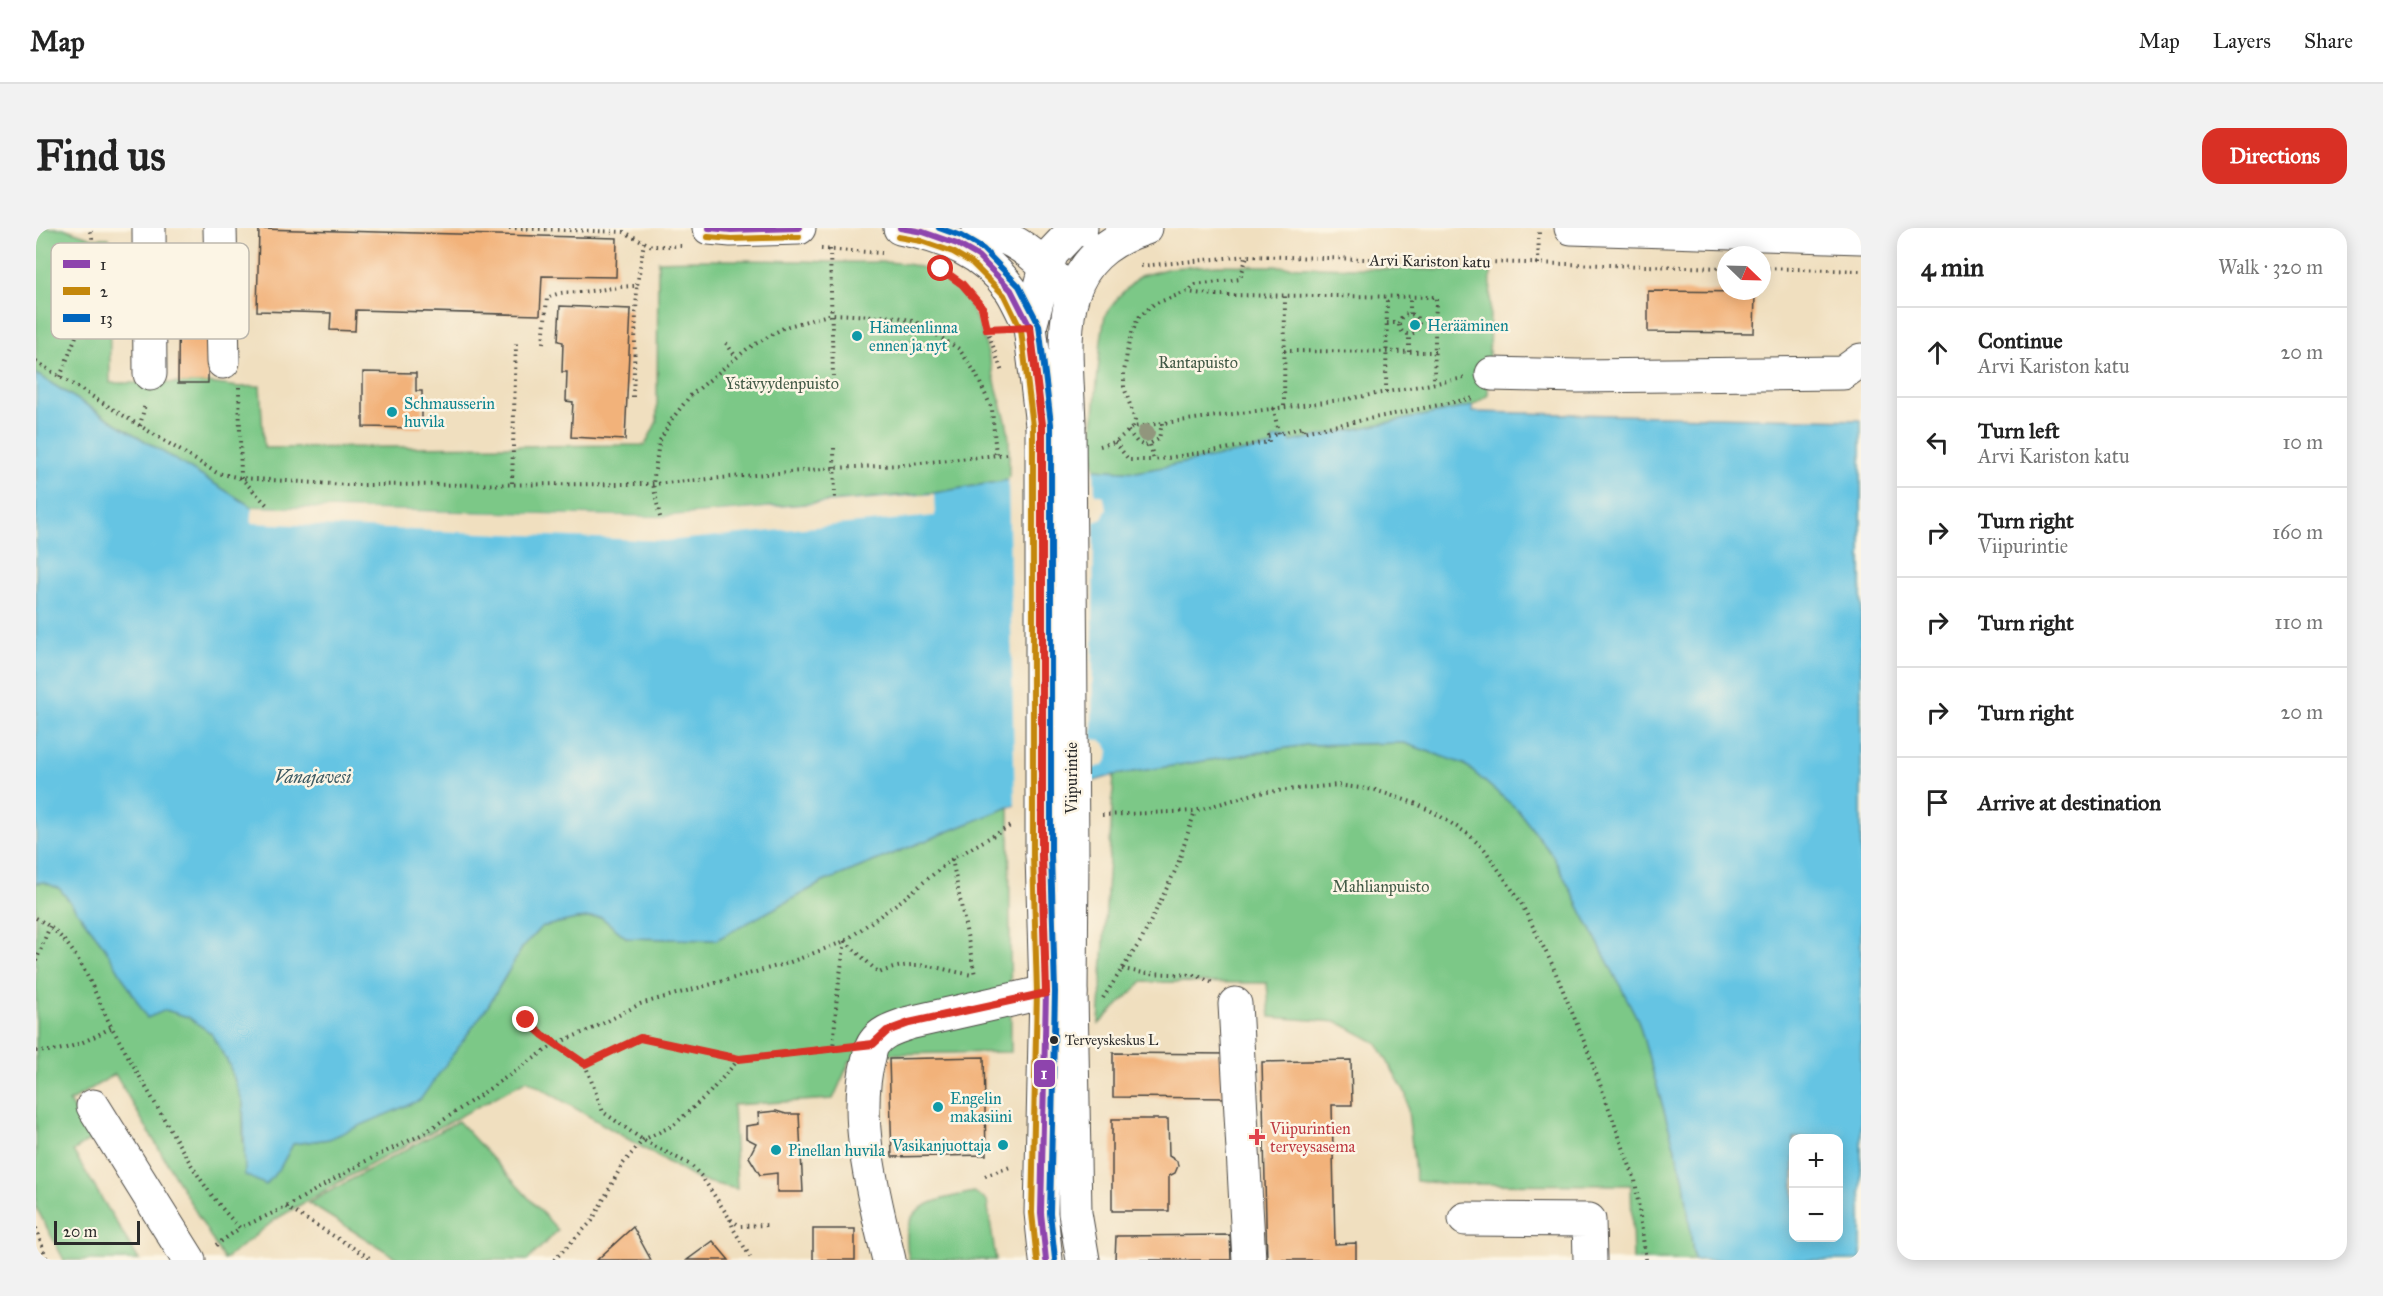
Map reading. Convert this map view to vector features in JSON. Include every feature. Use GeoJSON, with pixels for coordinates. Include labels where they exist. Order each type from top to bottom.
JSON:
{"type":"FeatureCollection","features":[{"type":"Feature","properties":{"kind":"main road"},"geometry":{"type":"LineString","coordinates":[[149,228],[149,243]]}},
{"type":"Feature","properties":{"kind":"main road"},"geometry":{"type":"LineString","coordinates":[[220,228],[221,243]]}},
{"type":"Feature","properties":{"kind":"main road"},"geometry":{"type":"LineString","coordinates":[[980,228],[1013,240],[1046,266],[1070,297],[1081,275],[1081,235]]}},
{"type":"Feature","properties":{"kind":"main road"},"geometry":{"type":"LineString","coordinates":[[1013,240],[1126,234],[1146,228]]}},
{"type":"Feature","properties":{"kind":"main road"},"geometry":{"type":"LineString","coordinates":[[1571,228],[1861,237]]}},
{"type":"Feature","properties":{"kind":"main road"},"geometry":{"type":"LineString","coordinates":[[697,237],[731,230],[808,238]]}},
{"type":"Feature","properties":{"kind":"main road"},"geometry":{"type":"LineString","coordinates":[[892,241],[923,232],[957,244],[978,256],[1011,290],[1030,327]]}},
{"type":"Feature","properties":{"kind":"main road"},"geometry":{"type":"LineString","coordinates":[[988,265],[1027,268],[1068,262],[1081,235]]}},
{"type":"Feature","properties":{"kind":"main road","name":"Viipurintie"},"geometry":{"type":"LineString","coordinates":[[1046,266],[1030,327],[1055,425]]}},
{"type":"Feature","properties":{"kind":"main road","name":"Viipurintie"},"geometry":{"type":"LineString","coordinates":[[1070,297],[1055,425],[1057,855],[1073,996],[1075,1213],[1083,1260]]}},
{"type":"Feature","properties":{"kind":"main road"},"geometry":{"type":"LineString","coordinates":[[150,339],[150,374]]}},
{"type":"Feature","properties":{"kind":"main road"},"geometry":{"type":"LineString","coordinates":[[228,339],[231,374]]}},
{"type":"Feature","properties":{"kind":"main road"},"geometry":{"type":"LineString","coordinates":[[1484,386],[1578,376],[1844,373],[1861,360]]}},
{"type":"Feature","properties":{"kind":"main road"},"geometry":{"type":"LineString","coordinates":[[889,1260],[870,1173],[863,1108],[865,1072],[873,1044],[887,1031],[909,1023],[993,1003],[1073,996]]}},
{"type":"Feature","properties":{"kind":"main road","name":"Viipurintie"},"geometry":{"type":"LineString","coordinates":[[1046,1260],[1041,1213],[1073,996]]}},
{"type":"Feature","properties":{"kind":"main road"},"geometry":{"type":"LineString","coordinates":[[1235,1004],[1249,1260]]}},
{"type":"Feature","properties":{"kind":"main road"},"geometry":{"type":"LineString","coordinates":[[93,1106],[189,1260]]}},
{"type":"Feature","properties":{"kind":"main road"},"geometry":{"type":"LineString","coordinates":[[1465,1220],[1589,1220],[1590,1260]]}},
{"type":"Feature","properties":{"kind":"path"},"geometry":{"type":"LineString","coordinates":[[90,228],[92,243]]}},
{"type":"Feature","properties":{"kind":"path"},"geometry":{"type":"LineString","coordinates":[[509,228],[624,232],[652,246],[697,237]]}},
{"type":"Feature","properties":{"kind":"path"},"geometry":{"type":"LineString","coordinates":[[1538,264],[1539,228]]}},
{"type":"Feature","properties":{"kind":"path"},"geometry":{"type":"LineString","coordinates":[[808,238],[830,249],[892,241]]}},
{"type":"Feature","properties":{"kind":"path"},"geometry":{"type":"LineString","coordinates":[[633,397],[637,286],[644,242]]}},
{"type":"Feature","properties":{"kind":"path"},"geometry":{"type":"LineString","coordinates":[[830,249],[833,376]]}},
{"type":"Feature","properties":{"kind":"path"},"geometry":{"type":"LineString","coordinates":[[1133,427],[1135,420],[1124,387],[1124,372],[1128,341],[1138,318],[1148,308],[1186,292],[1196,285],[1240,279],[1247,256]]}},
{"type":"Feature","properties":{"kind":"path","name":"Arvi Kariston katu"},"geometry":{"type":"LineString","coordinates":[[1134,267],[1247,256],[1717,268]]}},
{"type":"Feature","properties":{"kind":"path"},"geometry":{"type":"LineString","coordinates":[[1771,268],[1861,271]]}},
{"type":"Feature","properties":{"kind":"path"},"geometry":{"type":"LineString","coordinates":[[543,343],[547,297],[564,290],[578,292],[618,286],[637,286]]}},
{"type":"Feature","properties":{"kind":"path"},"geometry":{"type":"LineString","coordinates":[[1186,292],[1215,295],[1436,297],[1434,384]]}},
{"type":"Feature","properties":{"kind":"path"},"geometry":{"type":"LineString","coordinates":[[1284,407],[1285,296]]}},
{"type":"Feature","properties":{"kind":"path"},"geometry":{"type":"LineString","coordinates":[[1386,392],[1387,297]]}},
{"type":"Feature","properties":{"kind":"path"},"geometry":{"type":"LineString","coordinates":[[1410,297],[1410,314]]}},
{"type":"Feature","properties":{"kind":"path"},"geometry":{"type":"LineString","coordinates":[[975,299],[982,307],[987,329],[1030,327]]}},
{"type":"Feature","properties":{"kind":"path"},"geometry":{"type":"LineString","coordinates":[[660,518],[653,484],[659,442],[672,419],[690,396],[736,357],[785,327],[832,314],[898,317],[916,322],[959,349],[975,372],[992,409],[996,455]]}},
{"type":"Feature","properties":{"kind":"path"},"geometry":{"type":"LineString","coordinates":[[1410,314],[1416,316],[1419,326],[1416,332],[1409,335],[1400,330],[1399,323],[1404,315],[1410,314]]}},
{"type":"Feature","properties":{"kind":"path"},"geometry":{"type":"LineString","coordinates":[[1387,323],[1399,323]]}},
{"type":"Feature","properties":{"kind":"path"},"geometry":{"type":"LineString","coordinates":[[1409,335],[1409,352]]}},
{"type":"Feature","properties":{"kind":"path"},"geometry":{"type":"LineString","coordinates":[[60,377],[75,339]]}},
{"type":"Feature","properties":{"kind":"path"},"geometry":{"type":"LineString","coordinates":[[512,483],[516,343]]}},
{"type":"Feature","properties":{"kind":"path"},"geometry":{"type":"LineString","coordinates":[[726,343],[736,357]]}},
{"type":"Feature","properties":{"kind":"path"},"geometry":{"type":"LineString","coordinates":[[1284,351],[1435,352]]}},
{"type":"Feature","properties":{"kind":"path"},"geometry":{"type":"LineString","coordinates":[[36,362],[217,472],[241,478],[347,485],[653,484],[834,468],[902,465],[1008,454]]}},
{"type":"Feature","properties":{"kind":"path"},"geometry":{"type":"LineString","coordinates":[[231,374],[241,478],[269,507]]}},
{"type":"Feature","properties":{"kind":"path"},"geometry":{"type":"LineString","coordinates":[[1093,447],[1115,442],[1133,427],[1434,384],[1484,386]]}},
{"type":"Feature","properties":{"kind":"path"},"geometry":{"type":"LineString","coordinates":[[1115,442],[1129,460],[1154,460],[1269,442],[1268,436],[1303,427],[1303,432],[1484,386]]}},
{"type":"Feature","properties":{"kind":"path"},"geometry":{"type":"LineString","coordinates":[[1274,408],[1278,434]]}},
{"type":"Feature","properties":{"kind":"path"},"geometry":{"type":"LineString","coordinates":[[1128,431],[1140,445],[1150,445],[1159,439],[1162,423]]}},
{"type":"Feature","properties":{"kind":"path"},"geometry":{"type":"LineString","coordinates":[[1150,445],[1154,460]]}},
{"type":"Feature","properties":{"kind":"path"},"geometry":{"type":"LineString","coordinates":[[834,448],[835,502]]}},
{"type":"Feature","properties":{"kind":"path"},"geometry":{"type":"LineString","coordinates":[[1093,815],[1195,812],[1257,794],[1337,785],[1375,790],[1417,804],[1455,825],[1485,849],[1520,901],[1552,964],[1586,1046],[1635,1180],[1646,1260]]}},
{"type":"Feature","properties":{"kind":"path"},"geometry":{"type":"LineString","coordinates":[[1073,996],[1122,969],[1142,939],[1177,867],[1195,812]]}},
{"type":"Feature","properties":{"kind":"path"},"geometry":{"type":"LineString","coordinates":[[36,918],[50,926],[82,963],[112,1027],[199,1180],[240,1228],[285,1207],[364,1162],[423,1134],[555,1044],[594,1028],[640,1004],[788,963],[845,941],[902,900],[952,859],[1015,824]]}},
{"type":"Feature","properties":{"kind":"path"},"geometry":{"type":"LineString","coordinates":[[952,859],[975,975],[993,1003]]}},
{"type":"Feature","properties":{"kind":"path"},"geometry":{"type":"LineString","coordinates":[[36,961],[50,926]]}},
{"type":"Feature","properties":{"kind":"path"},"geometry":{"type":"LineString","coordinates":[[845,941],[879,973],[898,965],[925,964],[975,975]]}},
{"type":"Feature","properties":{"kind":"path"},"geometry":{"type":"LineString","coordinates":[[833,1050],[837,995],[845,941]]}},
{"type":"Feature","properties":{"kind":"path"},"geometry":{"type":"LineString","coordinates":[[1122,969],[1144,973],[1196,975],[1221,986],[1235,1004]]}},
{"type":"Feature","properties":{"kind":"path"},"geometry":{"type":"LineString","coordinates":[[526,1020],[555,1044],[585,1064],[603,1112],[643,1140],[691,1165],[702,1177],[730,1219],[752,1260]]}},
{"type":"Feature","properties":{"kind":"path"},"geometry":{"type":"LineString","coordinates":[[36,1051],[54,1052],[83,1044],[112,1027]]}},
{"type":"Feature","properties":{"kind":"path"},"geometry":{"type":"LineString","coordinates":[[585,1064],[640,1038],[739,1059],[873,1044]]}},
{"type":"Feature","properties":{"kind":"path"},"geometry":{"type":"LineString","coordinates":[[554,1260],[592,1221],[622,1165],[643,1140],[674,1125],[710,1092],[739,1059]]}},
{"type":"Feature","properties":{"kind":"path"},"geometry":{"type":"LineString","coordinates":[[985,1176],[1022,1163]]}},
{"type":"Feature","properties":{"kind":"path"},"geometry":{"type":"LineString","coordinates":[[285,1207],[374,1260]]}},
{"type":"Feature","properties":{"kind":"path"},"geometry":{"type":"LineString","coordinates":[[730,1219],[740,1226]]}},
{"type":"Feature","properties":{"kind":"path"},"geometry":{"type":"LineString","coordinates":[[734,1230],[740,1226],[769,1225]]}},
{"type":"Feature","properties":{"kind":"path"},"geometry":{"type":"LineString","coordinates":[[36,1228],[47,1260]]}},
{"type":"Feature","properties":{"kind":"green space","name":"Ystävyydenpuisto"},"geometry":{"type":"Polygon","coordinates":[[[36,228],[63,228],[92,238],[109,238],[109,243],[51,243],[51,339],[110,339],[110,383],[208,383],[239,387],[260,386],[264,448],[645,445],[657,421],[658,261],[744,260],[907,264],[931,271],[946,280],[958,291],[976,318],[987,349],[1007,425],[1009,480],[934,493],[660,517],[252,507],[36,374],[36,228]]]}},
{"type":"Feature","properties":{"kind":"green space","name":"Rantapuisto"},"geometry":{"type":"Polygon","coordinates":[[[1217,265],[1491,271],[1488,395],[1472,406],[1291,442],[1273,440],[1274,446],[1137,472],[1094,469],[1093,425],[1105,315],[1120,295],[1140,276],[1170,268],[1217,265]]]}},
{"type":"Feature","properties":{"kind":"green space","name":"Mahlianpuisto"},"geometry":{"type":"Polygon","coordinates":[[[1404,743],[1464,764],[1517,809],[1553,856],[1638,1020],[1684,1180],[1694,1260],[1633,1260],[1631,1185],[1451,1184],[1416,1181],[1406,1094],[1377,1043],[1338,1022],[1270,1017],[1267,983],[1142,982],[1099,1024],[1114,775],[1306,745],[1404,743]]]}},
{"type":"Feature","properties":{"kind":"green space"},"geometry":{"type":"Polygon","coordinates":[[[1009,807],[1011,1052],[887,1054],[850,1061],[833,1099],[733,1105],[737,1189],[698,1180],[527,1080],[348,1177],[276,1219],[224,1260],[115,1074],[69,1102],[92,1139],[73,1151],[139,1260],[64,1260],[36,1207],[36,883],[44,882],[60,889],[104,946],[166,1010],[188,1017],[211,1033],[228,1062],[243,1103],[243,1142],[281,1166],[293,1144],[329,1139],[488,1006],[522,948],[541,927],[576,919],[601,917],[627,938],[716,940],[823,882],[1009,807]]]}},
{"type":"Feature","properties":{"kind":"green space"},"geometry":{"type":"Polygon","coordinates":[[[458,1121],[558,1230],[528,1260],[400,1260],[308,1203],[458,1121]]]}},
{"type":"Feature","properties":{"kind":"green space"},"geometry":{"type":"Polygon","coordinates":[[[974,1192],[987,1201],[996,1260],[909,1260],[908,1227],[920,1208],[944,1199],[974,1192]]]}},
{"type":"Feature","properties":{"kind":"water","name":"Vanajavesi"},"geometry":{"type":"Polygon","coordinates":[[[36,374],[252,507],[660,517],[934,493],[1094,469],[1137,472],[1273,446],[1273,439],[1289,437],[1291,442],[1472,406],[1473,412],[1861,420],[1861,1260],[1694,1260],[1684,1180],[1638,1020],[1553,856],[1517,809],[1464,764],[1404,743],[1306,745],[1114,775],[1009,807],[823,882],[716,940],[627,938],[601,917],[576,919],[541,927],[522,948],[488,1006],[420,1100],[329,1139],[293,1144],[281,1166],[266,1185],[245,1175],[243,1103],[228,1062],[211,1033],[188,1017],[166,1010],[147,1018],[104,946],[60,889],[44,882],[36,883],[36,374]]]}},
{"type":"Feature","properties":{"kind":"pier"},"geometry":{"type":"Polygon","coordinates":[[[1094,466],[1095,494],[1103,496],[1107,509],[1102,519],[1094,522],[1092,739],[1100,740],[1106,745],[1109,751],[1108,758],[1104,765],[1091,769],[1092,785],[1015,809],[1008,477],[1094,466]]]}},
{"type":"Feature","properties":{"kind":"pier"},"geometry":{"type":"Polygon","coordinates":[[[934,494],[935,516],[665,541],[251,523],[252,507],[660,517],[934,494]]]}},
{"type":"Feature","properties":{"kind":"building"},"geometry":{"type":"Polygon","coordinates":[[[259,229],[617,238],[616,277],[542,276],[540,315],[356,310],[355,331],[330,330],[331,313],[257,311],[259,229]]]}},
{"type":"Feature","properties":{"kind":"building"},"geometry":{"type":"Polygon","coordinates":[[[1648,291],[1717,292],[1717,300],[1755,300],[1754,333],[1648,332],[1648,291]]]}},
{"type":"Feature","properties":{"kind":"building"},"geometry":{"type":"Polygon","coordinates":[[[560,306],[631,309],[625,440],[571,437],[573,402],[566,401],[567,372],[562,372],[563,342],[558,341],[560,306]]]}},
{"type":"Feature","properties":{"kind":"building"},"geometry":{"type":"Polygon","coordinates":[[[178,339],[208,339],[208,383],[178,383],[178,339]]]}},
{"type":"Feature","properties":{"kind":"building","name":"Schmausserin huvila"},"geometry":{"type":"Polygon","coordinates":[[[363,372],[416,373],[416,391],[422,391],[422,428],[363,427],[363,372]]]}},
{"type":"Feature","properties":{"kind":"building"},"geometry":{"type":"Polygon","coordinates":[[[1113,1053],[1230,1054],[1230,1098],[1113,1097],[1113,1053]]]}},
{"type":"Feature","properties":{"kind":"building","name":"Engelin makasiini"},"geometry":{"type":"Polygon","coordinates":[[[984,1057],[986,1155],[892,1157],[889,1059],[984,1057]]]}},
{"type":"Feature","properties":{"kind":"building"},"geometry":{"type":"Polygon","coordinates":[[[1351,1060],[1352,1105],[1332,1105],[1335,1244],[1356,1243],[1356,1260],[1267,1260],[1262,1062],[1351,1060]]]}},
{"type":"Feature","properties":{"kind":"building","name":"Pinellan huvila"},"geometry":{"type":"Polygon","coordinates":[[[776,1111],[799,1114],[803,1192],[777,1192],[777,1173],[760,1175],[749,1157],[756,1143],[746,1138],[746,1126],[759,1124],[758,1113],[776,1111]]]}},
{"type":"Feature","properties":{"kind":"building"},"geometry":{"type":"Polygon","coordinates":[[[1112,1119],[1168,1119],[1169,1156],[1177,1161],[1178,1166],[1175,1173],[1169,1176],[1169,1211],[1112,1211],[1112,1119]]]}},
{"type":"Feature","properties":{"kind":"building"},"geometry":{"type":"Polygon","coordinates":[[[633,1227],[651,1260],[597,1260],[599,1258],[633,1227]]]}},
{"type":"Feature","properties":{"kind":"building"},"geometry":{"type":"Polygon","coordinates":[[[813,1229],[855,1229],[855,1260],[813,1260],[813,1229]]]}},
{"type":"Feature","properties":{"kind":"building"},"geometry":{"type":"Polygon","coordinates":[[[1230,1235],[1231,1260],[1115,1260],[1116,1236],[1230,1235]]]}},
{"type":"Feature","properties":{"kind":"building"},"geometry":{"type":"Polygon","coordinates":[[[713,1241],[729,1260],[687,1260],[713,1241]]]}},
{"type":"Feature","properties":{"kind":"transit line","name":"1"},"geometry":{"type":"LineString","coordinates":[[709,228],[731,230],[799,228]]}},
{"type":"Feature","properties":{"kind":"transit line","name":"1"},"geometry":{"type":"LineString","coordinates":[[900,228],[923,232],[957,244],[978,256],[1011,290],[1030,327],[1042,425],[1042,855],[1046,992],[1041,1213],[1046,1260]]}},
{"type":"Feature","properties":{"kind":"transit line","name":"13"},"geometry":{"type":"LineString","coordinates":[[939,228],[961,236],[983,249],[1019,286],[1039,325],[1051,424],[1051,855],[1055,992],[1050,1213],[1055,1259]]}},
{"type":"Feature","properties":{"kind":"transit line","name":"2"},"geometry":{"type":"LineString","coordinates":[[708,237],[731,239],[799,237]]}},
{"type":"Feature","properties":{"kind":"transit line","name":"2"},"geometry":{"type":"LineString","coordinates":[[898,237],[921,241],[953,252],[972,263],[1004,295],[1021,330],[1033,426],[1033,855],[1037,992],[1032,1213],[1037,1260]]}},
{"type":"Feature","properties":{"kind":"place","name":"Herääminen"},"geometry":{"type":"Point","coordinates":[1415,325]}},
{"type":"Feature","properties":{"kind":"place","name":"Hämeenlinna ennen ja nyt"},"geometry":{"type":"Point","coordinates":[857,336]}},
{"type":"Feature","properties":{"kind":"place","name":"Schmausserin huvila"},"geometry":{"type":"Point","coordinates":[392,412]}},
{"type":"Feature","properties":{"kind":"place","name":"Terveyskeskus L"},"geometry":{"type":"Point","coordinates":[1054,1040]}},
{"type":"Feature","properties":{"kind":"place","name":"Engelin makasiini"},"geometry":{"type":"Point","coordinates":[938,1107]}},
{"type":"Feature","properties":{"kind":"place","name":"Viipurintien terveysasema"},"geometry":{"type":"Point","coordinates":[1257,1137]}},
{"type":"Feature","properties":{"kind":"place","name":"Vasikanjuottaja"},"geometry":{"type":"Point","coordinates":[1003,1145]}},
{"type":"Feature","properties":{"kind":"place","name":"Pinellan huvila"},"geometry":{"type":"Point","coordinates":[776,1150]}},
{"type":"Feature","properties":{"kind":"route"},"geometry":{"type":"LineString","coordinates":[[526,1020],[555,1044],[585,1064],[640,1038],[739,1059],[873,1044],[887,1031],[909,1023],[1046,993],[1042,855],[1042,425],[1030,327],[987,329],[982,307],[962,284],[941,269]]}}]}
